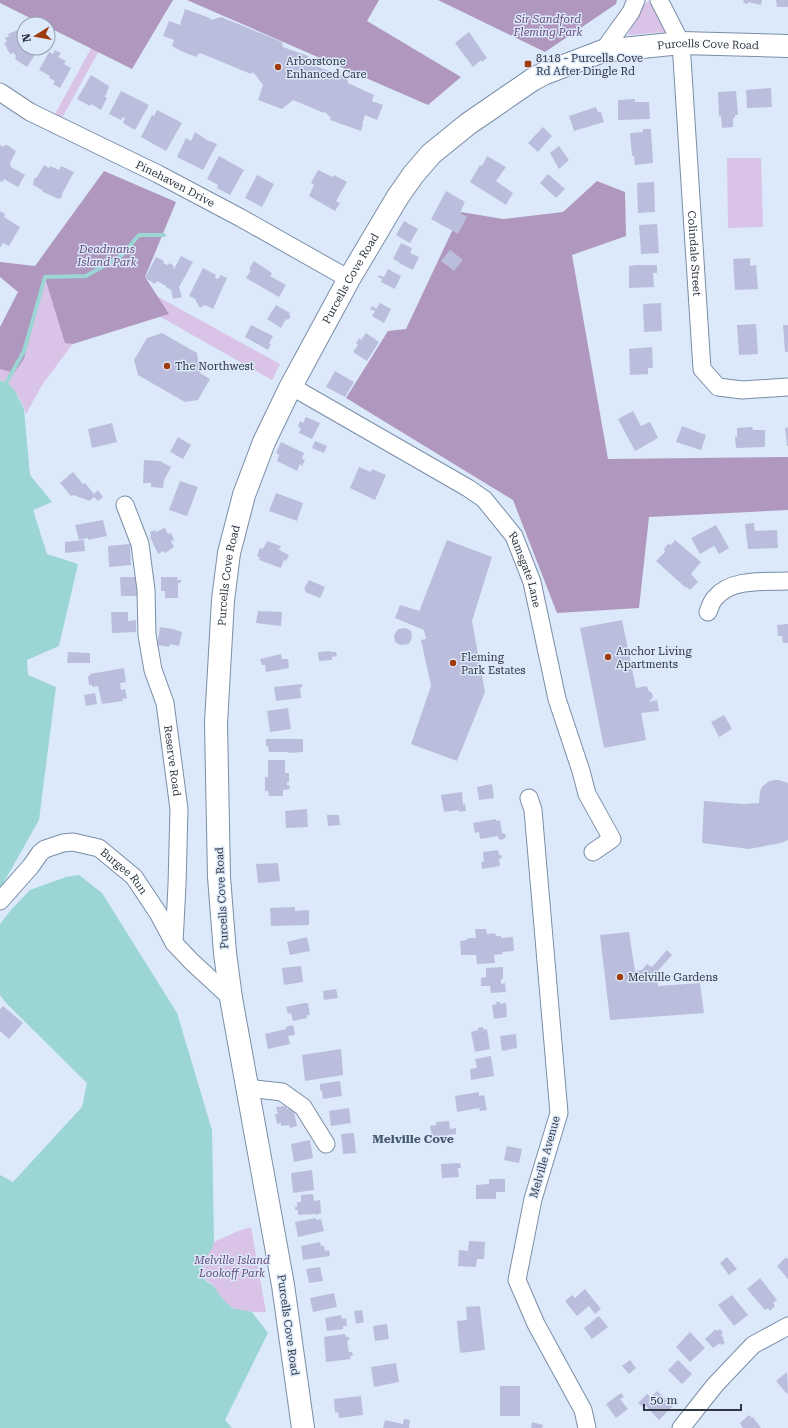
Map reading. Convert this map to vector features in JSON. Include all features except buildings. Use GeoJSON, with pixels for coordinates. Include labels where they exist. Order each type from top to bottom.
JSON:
{"type":"FeatureCollection","features":[{"type":"Feature","properties":{"kind":"main road","name":"Purcells Cove Road"},"geometry":{"type":"LineString","coordinates":[[303,1428],[283,1284],[231,998],[225,953],[219,877],[219,800],[216,723],[223,600],[229,553],[244,495],[264,442],[290,388],[349,279],[397,198],[413,175],[431,154],[468,124],[532,80],[555,69],[603,51],[681,44],[788,46]]}},
{"type":"Feature","properties":{"kind":"street"},"geometry":{"type":"LineString","coordinates":[[603,51],[631,12],[636,0]]}},
{"type":"Feature","properties":{"kind":"street"},"geometry":{"type":"LineString","coordinates":[[659,0],[681,44]]}},
{"type":"Feature","properties":{"kind":"street","name":"Colindale Street"},"geometry":{"type":"LineString","coordinates":[[681,44],[702,369],[718,388],[742,390],[788,387]]}},
{"type":"Feature","properties":{"kind":"street","name":"Pinehaven Drive"},"geometry":{"type":"LineString","coordinates":[[0,92],[30,112],[158,174],[241,218],[349,279]]}},
{"type":"Feature","properties":{"kind":"street","name":"Ramsgate Lane"},"geometry":{"type":"LineString","coordinates":[[290,388],[301,392],[468,488],[484,499],[514,536],[532,582],[557,700],[581,771],[587,794],[612,839],[593,852]]}},
{"type":"Feature","properties":{"kind":"street","name":"Reserve Road"},"geometry":{"type":"LineString","coordinates":[[125,505],[140,544],[146,590],[147,635],[153,670],[165,703],[179,809],[174,943]]}},
{"type":"Feature","properties":{"kind":"street"},"geometry":{"type":"LineString","coordinates":[[708,612],[715,597],[735,586],[754,582],[788,581]]}},
{"type":"Feature","properties":{"kind":"street","name":"Melville Avenue"},"geometry":{"type":"LineString","coordinates":[[529,798],[533,810],[559,1113],[533,1199],[517,1280],[536,1324],[583,1410],[588,1428]]}},
{"type":"Feature","properties":{"kind":"street","name":"Burgee Run"},"geometry":{"type":"LineString","coordinates":[[0,901],[31,866],[40,853],[57,845],[78,842],[99,848],[134,877],[158,913],[174,943]]}},
{"type":"Feature","properties":{"kind":"street"},"geometry":{"type":"LineString","coordinates":[[174,943],[231,998]]}},
{"type":"Feature","properties":{"kind":"street"},"geometry":{"type":"LineString","coordinates":[[247,1088],[282,1092],[303,1108],[326,1144]]}},
{"type":"Feature","properties":{"kind":"street"},"geometry":{"type":"LineString","coordinates":[[681,1428],[715,1385],[754,1345],[788,1326]]}},
{"type":"Feature","properties":{"kind":"green space"},"geometry":{"type":"Polygon","coordinates":[[[0,0],[173,0],[132,69],[56,31],[56,16],[26,16],[0,3],[0,0]]]}},
{"type":"Feature","properties":{"kind":"green space"},"geometry":{"type":"Polygon","coordinates":[[[187,0],[379,0],[367,21],[461,77],[428,105],[187,0]]]}},
{"type":"Feature","properties":{"kind":"green space","name":"Sir Sandford Fleming Park"},"geometry":{"type":"Polygon","coordinates":[[[438,0],[617,0],[616,4],[545,52],[438,0]]]}},
{"type":"Feature","properties":{"kind":"green space"},"geometry":{"type":"Polygon","coordinates":[[[649,1],[667,32],[628,35],[643,5],[649,1]]]}},
{"type":"Feature","properties":{"kind":"green space"},"geometry":{"type":"Polygon","coordinates":[[[95,41],[102,45],[62,118],[55,114],[95,41]]]}},
{"type":"Feature","properties":{"kind":"green space"},"geometry":{"type":"Polygon","coordinates":[[[727,158],[761,158],[763,227],[728,228],[727,158]]]}},
{"type":"Feature","properties":{"kind":"green space","name":"Deadmans Island Park"},"geometry":{"type":"Polygon","coordinates":[[[104,171],[176,202],[145,277],[169,314],[73,344],[65,343],[45,278],[24,359],[14,373],[0,369],[0,327],[18,292],[0,277],[0,262],[35,266],[104,171]]]}},
{"type":"Feature","properties":{"kind":"green space"},"geometry":{"type":"Polygon","coordinates":[[[597,181],[625,192],[626,236],[572,255],[608,459],[788,457],[788,510],[649,517],[639,608],[557,613],[513,500],[346,398],[388,331],[406,329],[461,212],[503,219],[563,212],[597,181]]]}},
{"type":"Feature","properties":{"kind":"green space"},"geometry":{"type":"Polygon","coordinates":[[[45,277],[131,282],[280,364],[272,380],[113,290],[42,385],[26,414],[17,394],[5,382],[0,380],[0,369],[14,373],[24,359],[45,277]]]}},
{"type":"Feature","properties":{"kind":"green space","name":"Melville Island Lookoff Park"},"geometry":{"type":"Polygon","coordinates":[[[251,1227],[266,1312],[235,1309],[225,1303],[215,1287],[204,1278],[202,1272],[203,1264],[214,1242],[251,1227]]]}},
{"type":"Feature","properties":{"kind":"shaded area"},"geometry":{"type":"Polygon","coordinates":[[[0,380],[10,385],[15,391],[24,409],[30,475],[52,502],[33,510],[47,554],[78,564],[59,646],[27,660],[28,675],[56,687],[39,820],[0,889],[0,380]]]}},
{"type":"Feature","properties":{"kind":"shaded area"},"geometry":{"type":"Polygon","coordinates":[[[79,875],[102,893],[177,1013],[212,1130],[214,1242],[212,1249],[204,1260],[202,1269],[203,1277],[207,1282],[214,1286],[221,1297],[232,1308],[252,1312],[268,1333],[225,1420],[232,1428],[0,1428],[0,1175],[13,1182],[82,1107],[87,1083],[6,1003],[0,995],[0,924],[30,890],[66,877],[79,875]]]}},
{"type":"Feature","properties":{"kind":"waterway"},"geometry":{"type":"LineString","coordinates":[[6,383],[24,351],[45,277],[86,276],[121,256],[139,235],[164,235]]}},
{"type":"Feature","properties":{"kind":"place","name":"8118 - Purcells Cove Rd After Dingle Rd"},"geometry":{"type":"Point","coordinates":[528,64]}},
{"type":"Feature","properties":{"kind":"place","name":"Arborstone Enhanced Care"},"geometry":{"type":"Point","coordinates":[278,67]}},
{"type":"Feature","properties":{"kind":"place","name":"The Northwest"},"geometry":{"type":"Point","coordinates":[167,366]}},
{"type":"Feature","properties":{"kind":"place","name":"Anchor Living Apartments"},"geometry":{"type":"Point","coordinates":[608,657]}},
{"type":"Feature","properties":{"kind":"place","name":"Fleming Park Estates"},"geometry":{"type":"Point","coordinates":[453,663]}},
{"type":"Feature","properties":{"kind":"place","name":"Melville Gardens"},"geometry":{"type":"Point","coordinates":[620,977]}},
{"type":"Feature","properties":{"kind":"district","name":"Melville Cove"},"geometry":{"type":"Point","coordinates":[413,1139]}}]}
